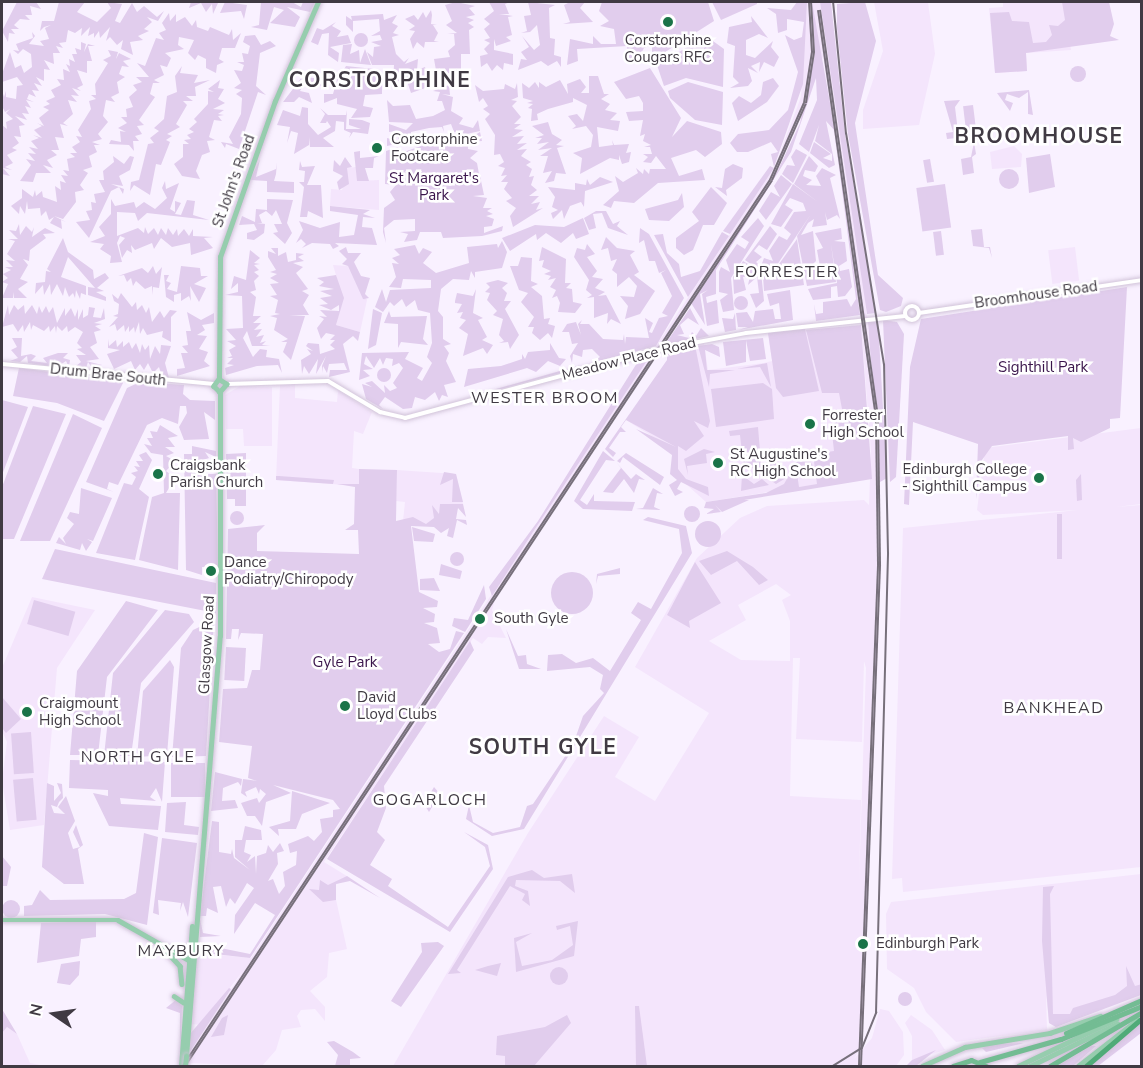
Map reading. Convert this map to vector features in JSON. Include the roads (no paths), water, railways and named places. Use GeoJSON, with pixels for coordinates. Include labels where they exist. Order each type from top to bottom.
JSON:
{"type":"FeatureCollection","features":[{"type":"Feature","properties":{"kind":"highway"},"geometry":{"type":"LineString","coordinates":[[1049,1042],[1142,1000]]}},
{"type":"Feature","properties":{"kind":"highway"},"geometry":{"type":"LineString","coordinates":[[953,1066],[980,1062],[1049,1042],[1142,1006]]}},
{"type":"Feature","properties":{"kind":"highway"},"geometry":{"type":"LineString","coordinates":[[1086,1066],[1141,1015]]}},
{"type":"Feature","properties":{"kind":"highway"},"geometry":{"type":"LineString","coordinates":[[1050,1066],[1141,1015]]}},
{"type":"Feature","properties":{"kind":"highway"},"geometry":{"type":"LineString","coordinates":[[980,1062],[986,1066]]}},
{"type":"Feature","properties":{"kind":"main road","name":"St John's Road"},"geometry":{"type":"LineString","coordinates":[[219,379],[220,257],[275,101],[318,2]]}},
{"type":"Feature","properties":{"kind":"main road","name":"Broomhouse Road"},"geometry":{"type":"LineString","coordinates":[[918,311],[1142,280]]}},
{"type":"Feature","properties":{"kind":"main road"},"geometry":{"type":"LineString","coordinates":[[909,306],[918,311],[914,320],[905,314],[909,306]]}},
{"type":"Feature","properties":{"kind":"main road","name":"Meadow Place Road"},"geometry":{"type":"LineString","coordinates":[[227,384],[328,381],[380,412],[405,418],[666,348],[723,337],[905,314]]}},
{"type":"Feature","properties":{"kind":"main road","name":"Drum Brae South"},"geometry":{"type":"LineString","coordinates":[[2,364],[214,384]]}},
{"type":"Feature","properties":{"kind":"main road"},"geometry":{"type":"LineString","coordinates":[[219,379],[227,384],[220,392],[214,384],[219,379]]}},
{"type":"Feature","properties":{"kind":"main road","name":"Glasgow Road"},"geometry":{"type":"LineString","coordinates":[[183,1065],[184,996],[196,899],[221,627],[220,392]]}},
{"type":"Feature","properties":{"kind":"main road"},"geometry":{"type":"LineString","coordinates":[[2,920],[118,920],[141,928],[177,962],[182,970],[184,996]]}},
{"type":"Feature","properties":{"kind":"main road"},"geometry":{"type":"LineString","coordinates":[[166,950],[190,958]]}},
{"type":"Feature","properties":{"kind":"main road"},"geometry":{"type":"LineString","coordinates":[[177,962],[190,958]]}},
{"type":"Feature","properties":{"kind":"main road","name":"Glasgow Road"},"geometry":{"type":"LineString","coordinates":[[183,1065],[186,1056],[190,958]]}},
{"type":"Feature","properties":{"kind":"main road"},"geometry":{"type":"LineString","coordinates":[[174,996],[184,1005]]}},
{"type":"Feature","properties":{"kind":"main road"},"geometry":{"type":"LineString","coordinates":[[1030,1066],[1039,1059],[1142,1006]]}},
{"type":"Feature","properties":{"kind":"main road"},"geometry":{"type":"LineString","coordinates":[[922,1066],[980,1043],[1039,1036],[1110,1013]]}},
{"type":"Feature","properties":{"kind":"main road"},"geometry":{"type":"LineString","coordinates":[[1018,1066],[1141,1015]]}},
{"type":"Feature","properties":{"kind":"main road"},"geometry":{"type":"LineString","coordinates":[[1078,1066],[1141,1015]]}},
{"type":"Feature","properties":{"kind":"tram line"},"geometry":{"type":"LineString","coordinates":[[833,2],[846,134],[884,365],[888,553],[876,1013],[862,1048],[833,1066]]}},
{"type":"Feature","properties":{"kind":"railway"},"geometry":{"type":"LineString","coordinates":[[184,1066],[771,180],[805,103],[813,52],[810,2]]}},
{"type":"Feature","properties":{"kind":"railway"},"geometry":{"type":"LineString","coordinates":[[819,10],[877,420],[879,566],[860,1066]]}},
{"type":"Feature","properties":{"kind":"place","name":"Corstorphine Cougars RFC"},"geometry":{"type":"Point","coordinates":[668,22]}},
{"type":"Feature","properties":{"kind":"place","name":"Corstorphine Footcare"},"geometry":{"type":"Point","coordinates":[377,148]}},
{"type":"Feature","properties":{"kind":"place","name":"Forrester High School"},"geometry":{"type":"Point","coordinates":[810,424]}},
{"type":"Feature","properties":{"kind":"place","name":"St Augustine's RC High School"},"geometry":{"type":"Point","coordinates":[718,463]}},
{"type":"Feature","properties":{"kind":"place","name":"Craigsbank Parish Church"},"geometry":{"type":"Point","coordinates":[158,474]}},
{"type":"Feature","properties":{"kind":"place","name":"Edinburgh College - Sighthill Campus"},"geometry":{"type":"Point","coordinates":[1039,478]}},
{"type":"Feature","properties":{"kind":"place","name":"Dance Podiatry/Chiropody"},"geometry":{"type":"Point","coordinates":[211,571]}},
{"type":"Feature","properties":{"kind":"place","name":"South Gyle"},"geometry":{"type":"Point","coordinates":[480,619]}},
{"type":"Feature","properties":{"kind":"place","name":"David Lloyd Clubs"},"geometry":{"type":"Point","coordinates":[345,706]}},
{"type":"Feature","properties":{"kind":"place","name":"Craigmount High School"},"geometry":{"type":"Point","coordinates":[27,712]}},
{"type":"Feature","properties":{"kind":"place","name":"Edinburgh Park"},"geometry":{"type":"Point","coordinates":[863,944]}},
{"type":"Feature","properties":{"kind":"district","name":"CORSTORPHINE"},"geometry":{"type":"Point","coordinates":[380,80]}},
{"type":"Feature","properties":{"kind":"district","name":"BROOMHOUSE"},"geometry":{"type":"Point","coordinates":[1039,136]}},
{"type":"Feature","properties":{"kind":"district","name":"FORRESTER"},"geometry":{"type":"Point","coordinates":[787,272]}},
{"type":"Feature","properties":{"kind":"district","name":"WESTER BROOM"},"geometry":{"type":"Point","coordinates":[545,398]}},
{"type":"Feature","properties":{"kind":"district","name":"BANKHEAD"},"geometry":{"type":"Point","coordinates":[1054,708]}},
{"type":"Feature","properties":{"kind":"district","name":"SOUTH GYLE"},"geometry":{"type":"Point","coordinates":[543,747]}},
{"type":"Feature","properties":{"kind":"district","name":"NORTH GYLE"},"geometry":{"type":"Point","coordinates":[138,757]}},
{"type":"Feature","properties":{"kind":"district","name":"GOGARLOCH"},"geometry":{"type":"Point","coordinates":[430,800]}},
{"type":"Feature","properties":{"kind":"district","name":"MAYBURY"},"geometry":{"type":"Point","coordinates":[181,951]}},
{"type":"Feature","properties":{"kind":"park label","name":"St Margaret's Park"},"geometry":{"type":"Point","coordinates":[434,186]}},
{"type":"Feature","properties":{"kind":"park label","name":"Sighthill Park"},"geometry":{"type":"Point","coordinates":[1043,368]}},
{"type":"Feature","properties":{"kind":"park label","name":"Gyle Park"},"geometry":{"type":"Point","coordinates":[345,663]}}]}
